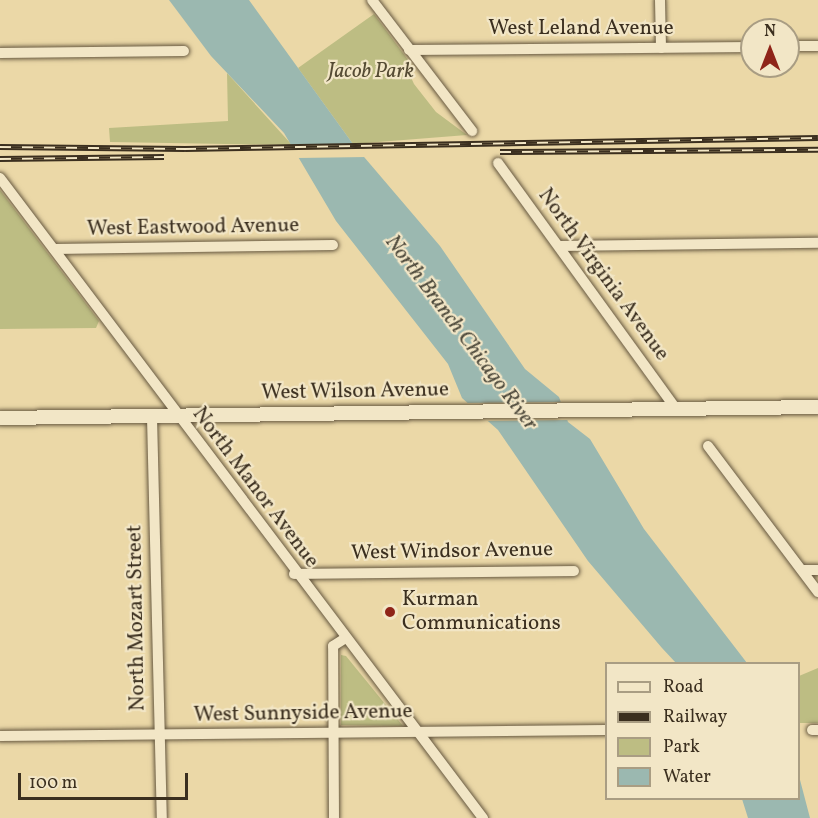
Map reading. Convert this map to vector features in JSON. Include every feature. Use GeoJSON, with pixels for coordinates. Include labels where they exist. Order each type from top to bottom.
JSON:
{"type":"FeatureCollection","features":[{"type":"Feature","properties":{"kind":"street"},"geometry":{"type":"LineString","coordinates":[[372,0],[472,131]]}},
{"type":"Feature","properties":{"kind":"street"},"geometry":{"type":"LineString","coordinates":[[660,0],[661,48]]}},
{"type":"Feature","properties":{"kind":"street"},"geometry":{"type":"LineString","coordinates":[[800,46],[818,46]]}},
{"type":"Feature","properties":{"kind":"street","name":"West Leland Avenue"},"geometry":{"type":"LineString","coordinates":[[410,50],[740,47]]}},
{"type":"Feature","properties":{"kind":"street"},"geometry":{"type":"LineString","coordinates":[[0,53],[184,51]]}},
{"type":"Feature","properties":{"kind":"street","name":"North Virginia Avenue"},"geometry":{"type":"LineString","coordinates":[[498,163],[676,409]]}},
{"type":"Feature","properties":{"kind":"street","name":"North Manor Avenue"},"geometry":{"type":"LineString","coordinates":[[0,178],[294,574],[483,818]]}},
{"type":"Feature","properties":{"kind":"street"},"geometry":{"type":"LineString","coordinates":[[559,246],[818,243]]}},
{"type":"Feature","properties":{"kind":"street","name":"West Eastwood Avenue"},"geometry":{"type":"LineString","coordinates":[[54,249],[333,245]]}},
{"type":"Feature","properties":{"kind":"street","name":"West Wilson Avenue"},"geometry":{"type":"LineString","coordinates":[[0,418],[818,407]]}},
{"type":"Feature","properties":{"kind":"street","name":"North Mozart Street"},"geometry":{"type":"LineString","coordinates":[[152,417],[162,818]]}},
{"type":"Feature","properties":{"kind":"street"},"geometry":{"type":"LineString","coordinates":[[708,446],[818,592]]}},
{"type":"Feature","properties":{"kind":"street"},"geometry":{"type":"LineString","coordinates":[[802,570],[818,570]]}},
{"type":"Feature","properties":{"kind":"street","name":"West Windsor Avenue"},"geometry":{"type":"LineString","coordinates":[[294,574],[574,571]]}},
{"type":"Feature","properties":{"kind":"street"},"geometry":{"type":"LineString","coordinates":[[334,818],[333,646],[344,639]]}},
{"type":"Feature","properties":{"kind":"street","name":"West Sunnyside Avenue"},"geometry":{"type":"LineString","coordinates":[[0,736],[605,730]]}},
{"type":"Feature","properties":{"kind":"green space","name":"Jacob Park"},"geometry":{"type":"Polygon","coordinates":[[[374,14],[414,68],[409,73],[414,84],[436,112],[467,135],[353,144],[298,68],[374,14]]]}},
{"type":"Feature","properties":{"kind":"green space"},"geometry":{"type":"Polygon","coordinates":[[[227,73],[292,145],[110,142],[109,128],[228,121],[227,73]]]}},
{"type":"Feature","properties":{"kind":"green space"},"geometry":{"type":"Polygon","coordinates":[[[0,190],[99,321],[96,328],[0,329],[0,190]]]}},
{"type":"Feature","properties":{"kind":"green space"},"geometry":{"type":"Polygon","coordinates":[[[341,655],[346,656],[403,726],[341,725],[341,655]]]}},
{"type":"Feature","properties":{"kind":"green space"},"geometry":{"type":"Polygon","coordinates":[[[818,668],[818,723],[800,723],[800,676],[818,668]]]}},
{"type":"Feature","properties":{"kind":"water","name":"North Branch Chicago River"},"geometry":{"type":"Polygon","coordinates":[[[169,0],[249,0],[353,144],[440,246],[525,369],[559,397],[568,422],[590,439],[644,529],[746,662],[675,662],[662,648],[588,561],[498,430],[462,398],[448,364],[336,221],[284,133],[211,56],[169,0]]]}},
{"type":"Feature","properties":{"kind":"water"},"geometry":{"type":"Polygon","coordinates":[[[800,780],[810,818],[748,818],[742,800],[800,800],[800,780]]]}},
{"type":"Feature","properties":{"kind":"pier"},"geometry":{"type":"Polygon","coordinates":[[[357,144],[367,157],[297,158],[288,145],[357,144]]]}},
{"type":"Feature","properties":{"kind":"pier"},"geometry":{"type":"Polygon","coordinates":[[[563,402],[570,420],[482,421],[463,403],[563,402]]]}},
{"type":"Feature","properties":{"kind":"railway"},"geometry":{"type":"LineString","coordinates":[[0,147],[185,149],[818,138]]}},
{"type":"Feature","properties":{"kind":"railway"},"geometry":{"type":"LineString","coordinates":[[500,152],[818,150]]}},
{"type":"Feature","properties":{"kind":"railway"},"geometry":{"type":"LineString","coordinates":[[0,159],[164,157]]}},
{"type":"Feature","properties":{"kind":"place","name":"Kurman Communications"},"geometry":{"type":"Point","coordinates":[390,612]}}]}
